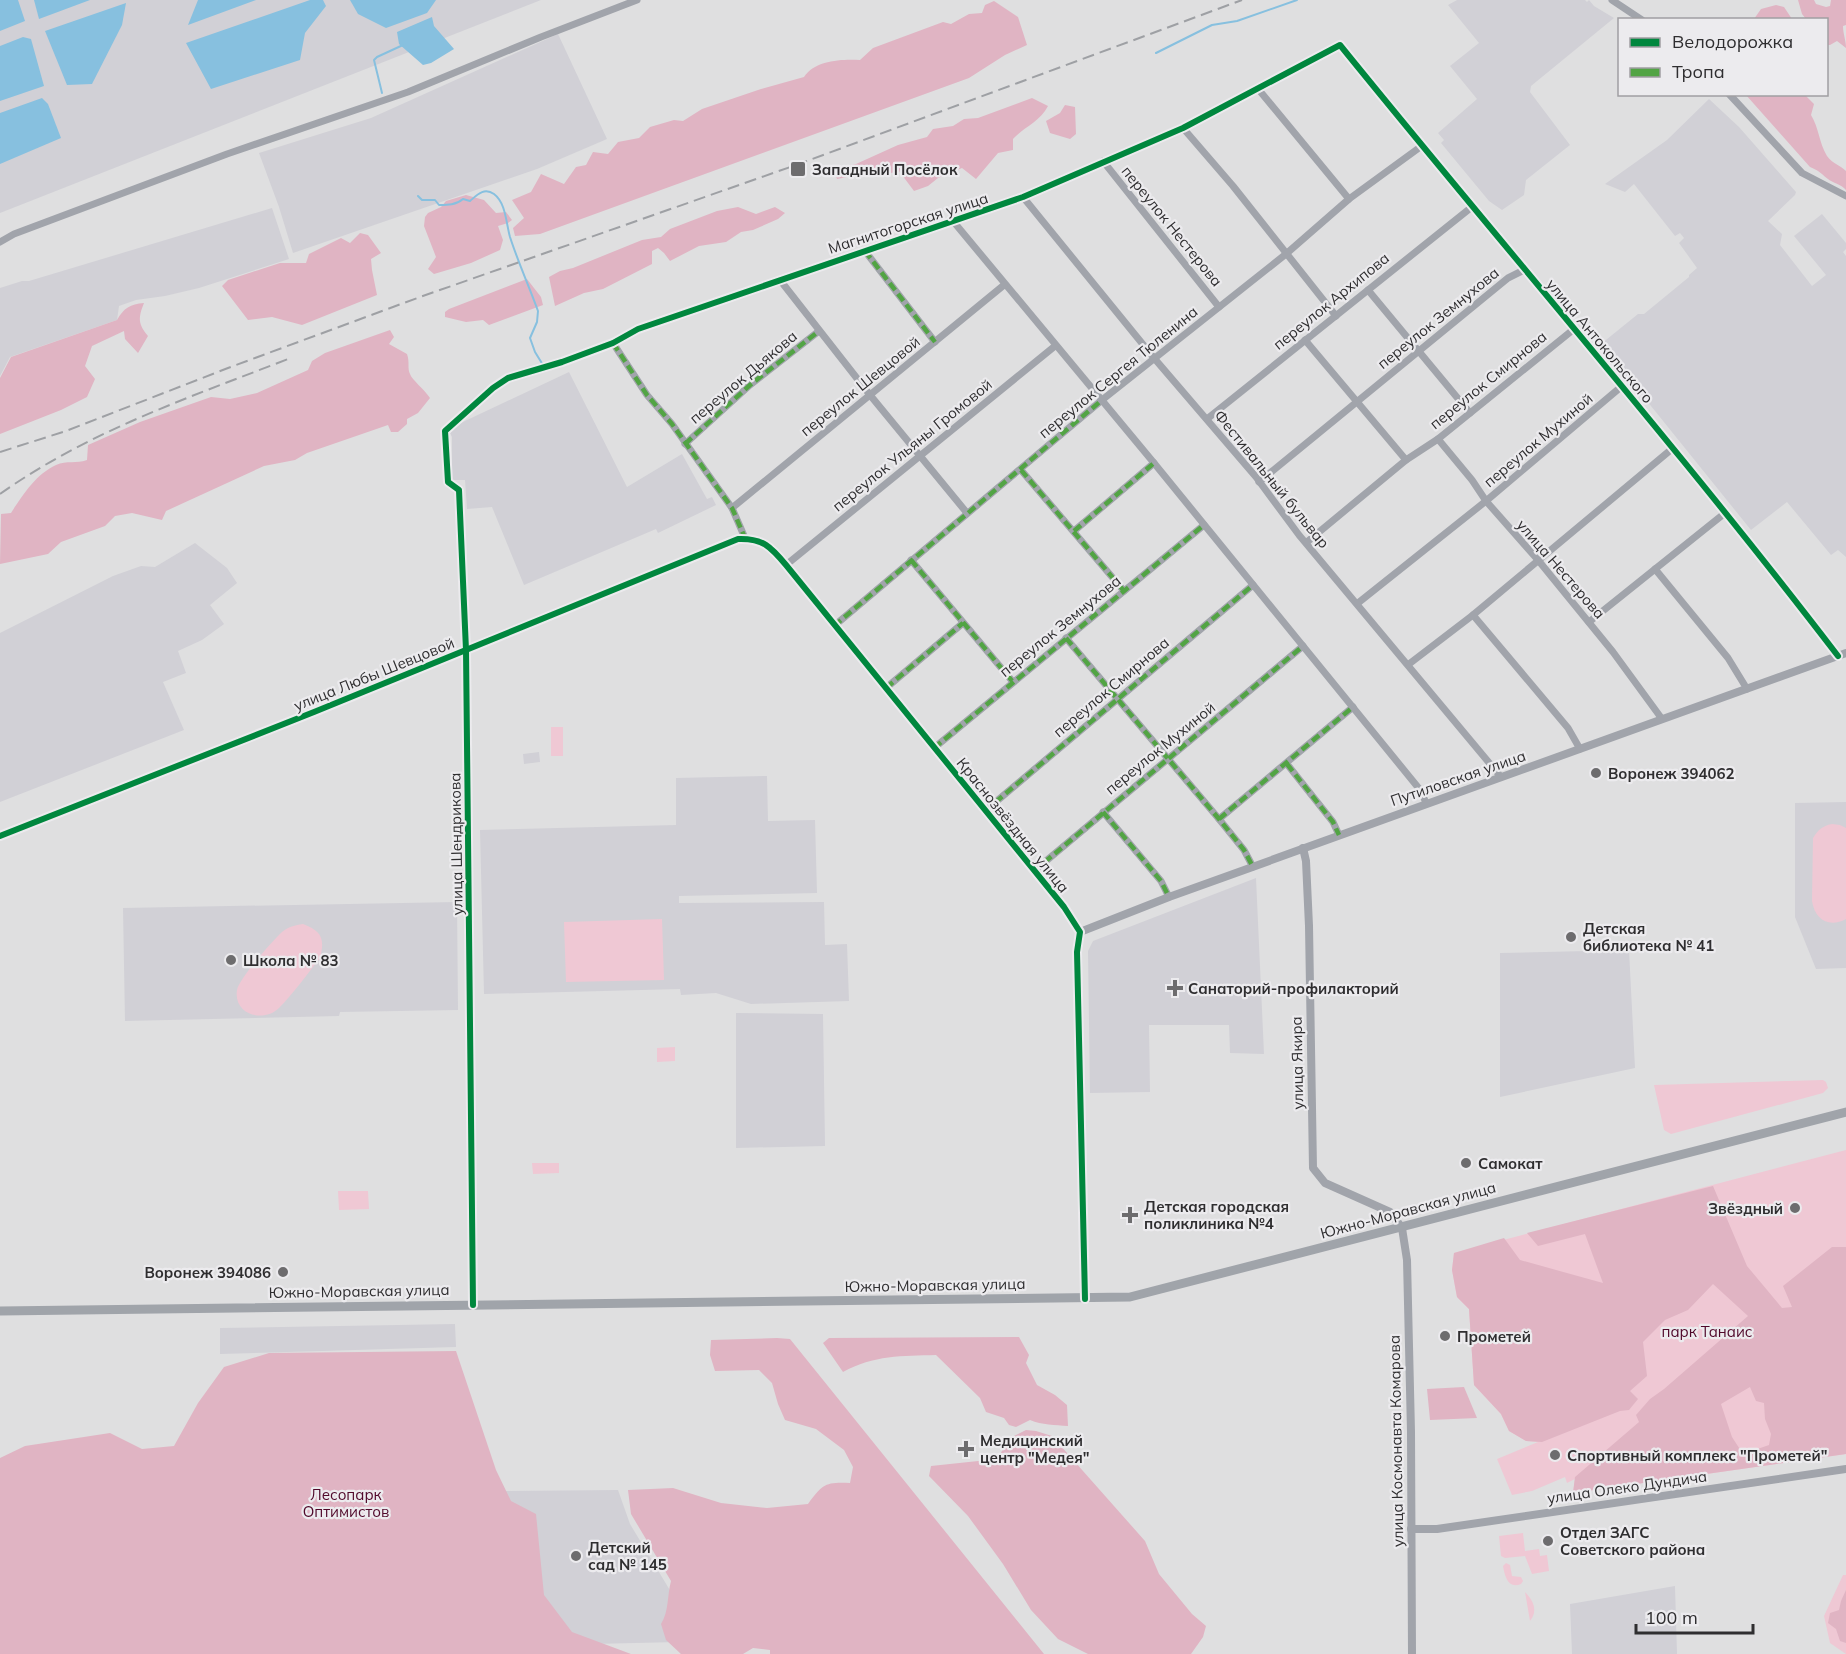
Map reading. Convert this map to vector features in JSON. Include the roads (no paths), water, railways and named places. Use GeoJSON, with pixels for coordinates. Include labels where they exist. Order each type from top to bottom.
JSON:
{"type":"FeatureCollection","features":[{"type":"Feature","properties":{"kind":"main road","name":"Южно-Моравская улица"},"geometry":{"type":"LineString","coordinates":[[0,1311],[1085,1299],[1140,1295],[1846,1112]]}},
{"type":"Feature","properties":{"kind":"street"},"geometry":{"type":"LineString","coordinates":[[0,242],[14,234],[227,154],[408,92],[637,0]]}},
{"type":"Feature","properties":{"kind":"street"},"geometry":{"type":"LineString","coordinates":[[1612,0],[1639,18]]}},
{"type":"Feature","properties":{"kind":"street","name":"Магнитогорская улица"},"geometry":{"type":"LineString","coordinates":[[475,403],[508,378],[562,362],[613,343],[638,329],[1023,197],[1183,128],[1259,90],[1340,45]]}},
{"type":"Feature","properties":{"kind":"street","name":"улица Антокольского"},"geometry":{"type":"LineString","coordinates":[[1340,45],[1842,654]]}},
{"type":"Feature","properties":{"kind":"street"},"geometry":{"type":"LineString","coordinates":[[1259,90],[1349,199]]}},
{"type":"Feature","properties":{"kind":"street"},"geometry":{"type":"LineString","coordinates":[[1731,96],[1802,173],[1846,196]]}},
{"type":"Feature","properties":{"kind":"street"},"geometry":{"type":"LineString","coordinates":[[1183,128],[1233,186],[1336,316]]}},
{"type":"Feature","properties":{"kind":"street","name":"переулок Сергея Тюленина"},"geometry":{"type":"LineString","coordinates":[[834,626],[1102,400],[1286,254],[1349,199],[1423,145]]}},
{"type":"Feature","properties":{"kind":"street","name":"переулок Нестерова"},"geometry":{"type":"LineString","coordinates":[[1103,162],[1220,307]]}},
{"type":"Feature","properties":{"kind":"street","name":"Фестивальный бульвар"},"geometry":{"type":"LineString","coordinates":[[1023,197],[1154,358],[1202,415],[1208,419],[1299,535],[1501,777]]}},
{"type":"Feature","properties":{"kind":"street","name":"переулок Архипова"},"geometry":{"type":"LineString","coordinates":[[1208,419],[1473,206]]}},
{"type":"Feature","properties":{"kind":"street"},"geometry":{"type":"LineString","coordinates":[[953,221],[1353,707],[1421,791],[1426,803]]}},
{"type":"Feature","properties":{"kind":"street"},"geometry":{"type":"LineString","coordinates":[[865,251],[935,342]]}},
{"type":"Feature","properties":{"kind":"street","name":"переулок Земнухова"},"geometry":{"type":"LineString","coordinates":[[1259,482],[1508,278],[1524,270]]}},
{"type":"Feature","properties":{"kind":"street"},"geometry":{"type":"LineString","coordinates":[[780,280],[967,513]]}},
{"type":"Feature","properties":{"kind":"street","name":"переулок Шевцовой"},"geometry":{"type":"LineString","coordinates":[[732,508],[1004,285]]}},
{"type":"Feature","properties":{"kind":"street"},"geometry":{"type":"LineString","coordinates":[[1368,290],[1470,413]]}},
{"type":"Feature","properties":{"kind":"street","name":"переулок Смирнова"},"geometry":{"type":"LineString","coordinates":[[1307,542],[1406,460],[1438,439],[1574,329]]}},
{"type":"Feature","properties":{"kind":"street","name":"переулок Дьякова"},"geometry":{"type":"LineString","coordinates":[[685,444],[750,385],[819,331]]}},
{"type":"Feature","properties":{"kind":"street"},"geometry":{"type":"LineString","coordinates":[[1305,340],[1406,460]]}},
{"type":"Feature","properties":{"kind":"street"},"geometry":{"type":"LineString","coordinates":[[613,343],[647,395],[672,423],[732,508],[746,538]]}},
{"type":"Feature","properties":{"kind":"street","name":"переулок Ульяны Громовой"},"geometry":{"type":"LineString","coordinates":[[786,565],[1055,346]]}},
{"type":"Feature","properties":{"kind":"street","name":"переулок Мухиной"},"geometry":{"type":"LineString","coordinates":[[1358,603],[1486,501],[1623,386]]}},
{"type":"Feature","properties":{"kind":"street","name":"улица Шендрикова"},"geometry":{"type":"LineString","coordinates":[[472,1305],[466,650],[459,490],[448,482],[445,431],[475,403]]}},
{"type":"Feature","properties":{"kind":"street","name":"улица Нестерова"},"geometry":{"type":"LineString","coordinates":[[1438,439],[1486,501],[1589,622],[1662,719]]}},
{"type":"Feature","properties":{"kind":"street"},"geometry":{"type":"LineString","coordinates":[[1409,664],[1473,615],[1673,448]]}},
{"type":"Feature","properties":{"kind":"street"},"geometry":{"type":"LineString","coordinates":[[1074,531],[1154,463]]}},
{"type":"Feature","properties":{"kind":"street"},"geometry":{"type":"LineString","coordinates":[[1021,470],[1124,591]]}},
{"type":"Feature","properties":{"kind":"street"},"geometry":{"type":"LineString","coordinates":[[1589,622],[1725,513]]}},
{"type":"Feature","properties":{"kind":"street","name":"переулок Земнухова"},"geometry":{"type":"LineString","coordinates":[[934,748],[1204,525]]}},
{"type":"Feature","properties":{"kind":"street","name":"улица Любы Шевцовой"},"geometry":{"type":"LineString","coordinates":[[0,836],[738,539],[757,540]]}},
{"type":"Feature","properties":{"kind":"street","name":"Краснозвёздная улица"},"geometry":{"type":"LineString","coordinates":[[757,540],[771,548],[786,565],[1064,907],[1080,932]]}},
{"type":"Feature","properties":{"kind":"street"},"geometry":{"type":"LineString","coordinates":[[911,560],[1013,682]]}},
{"type":"Feature","properties":{"kind":"street"},"geometry":{"type":"LineString","coordinates":[[1655,569],[1728,658],[1747,689]]}},
{"type":"Feature","properties":{"kind":"street","name":"переулок Смирнова"},"geometry":{"type":"LineString","coordinates":[[985,811],[1253,585]]}},
{"type":"Feature","properties":{"kind":"street"},"geometry":{"type":"LineString","coordinates":[[1473,615],[1568,728],[1580,749]]}},
{"type":"Feature","properties":{"kind":"street"},"geometry":{"type":"LineString","coordinates":[[886,688],[963,622]]}},
{"type":"Feature","properties":{"kind":"street"},"geometry":{"type":"LineString","coordinates":[[1066,638],[1219,819],[1244,850],[1252,867]]}},
{"type":"Feature","properties":{"kind":"street","name":"переулок Мухиной"},"geometry":{"type":"LineString","coordinates":[[1034,871],[1303,646]]}},
{"type":"Feature","properties":{"kind":"street","name":"Путиловская улица"},"geometry":{"type":"LineString","coordinates":[[1080,932],[1426,803],[1842,654]]}},
{"type":"Feature","properties":{"kind":"street"},"geometry":{"type":"LineString","coordinates":[[1219,819],[1353,707]]}},
{"type":"Feature","properties":{"kind":"street"},"geometry":{"type":"LineString","coordinates":[[1287,764],[1333,822],[1339,835]]}},
{"type":"Feature","properties":{"kind":"street"},"geometry":{"type":"LineString","coordinates":[[1103,812],[1161,881],[1169,897]]}},
{"type":"Feature","properties":{"kind":"street","name":"улица Якира"},"geometry":{"type":"LineString","coordinates":[[1303,848],[1306,861],[1309,926],[1313,1168],[1325,1183],[1390,1212],[1402,1228]]}},
{"type":"Feature","properties":{"kind":"street"},"geometry":{"type":"LineString","coordinates":[[1080,932],[1077,952],[1085,1299]]}},
{"type":"Feature","properties":{"kind":"street","name":"улица Космонавта Комарова"},"geometry":{"type":"LineString","coordinates":[[1402,1228],[1407,1260],[1411,1432],[1412,1654]]}},
{"type":"Feature","properties":{"kind":"street","name":"улица Олеко Дундича"},"geometry":{"type":"LineString","coordinates":[[1411,1529],[1437,1528],[1846,1469]]}},
{"type":"Feature","properties":{"kind":"water"},"geometry":{"type":"Polygon","coordinates":[[[0,0],[18,0],[25,21],[0,31],[0,0]]]}},
{"type":"Feature","properties":{"kind":"water"},"geometry":{"type":"Polygon","coordinates":[[[34,0],[90,0],[39,19],[34,0]]]}},
{"type":"Feature","properties":{"kind":"water"},"geometry":{"type":"Polygon","coordinates":[[[198,0],[256,0],[188,25],[198,0]]]}},
{"type":"Feature","properties":{"kind":"water"},"geometry":{"type":"Polygon","coordinates":[[[310,0],[323,0],[326,6],[305,33],[300,60],[211,89],[186,43],[310,0]]]}},
{"type":"Feature","properties":{"kind":"water"},"geometry":{"type":"Polygon","coordinates":[[[350,0],[436,0],[427,13],[386,28],[358,14],[350,0]]]}},
{"type":"Feature","properties":{"kind":"water"},"geometry":{"type":"Polygon","coordinates":[[[126,3],[122,25],[92,84],[67,85],[45,31],[126,3]]]}},
{"type":"Feature","properties":{"kind":"water"},"geometry":{"type":"Polygon","coordinates":[[[432,17],[434,26],[454,49],[431,63],[423,65],[399,44],[397,32],[432,17]]]}},
{"type":"Feature","properties":{"kind":"water"},"geometry":{"type":"Polygon","coordinates":[[[23,37],[31,39],[44,86],[0,101],[0,46],[23,37]]]}},
{"type":"Feature","properties":{"kind":"water"},"geometry":{"type":"Polygon","coordinates":[[[42,98],[48,104],[61,138],[0,164],[0,113],[42,98]]]}},
{"type":"Feature","properties":{"kind":"waterway"},"geometry":{"type":"LineString","coordinates":[[1156,53],[1212,25],[1237,21],[1297,0]]}},
{"type":"Feature","properties":{"kind":"waterway"},"geometry":{"type":"LineString","coordinates":[[382,93],[374,60],[403,45]]}},
{"type":"Feature","properties":{"kind":"waterway"},"geometry":{"type":"LineString","coordinates":[[418,196],[422,200],[435,200],[439,205],[455,204],[463,199],[470,201],[478,194],[487,191],[498,198],[513,246],[538,311],[537,322],[530,338],[543,365]]}},
{"type":"Feature","properties":{"kind":"railway"},"geometry":{"type":"LineString","coordinates":[[0,452],[66,431],[420,297],[796,165],[1242,0]]}},
{"type":"Feature","properties":{"kind":"railway"},"geometry":{"type":"LineString","coordinates":[[0,494],[68,452],[104,434],[176,402],[288,359]]}},
{"type":"Feature","properties":{"kind":"place","name":"Западный Посёлок"},"geometry":{"type":"Point","coordinates":[798,169]}},
{"type":"Feature","properties":{"kind":"place","name":"Воронеж 394062"},"geometry":{"type":"Point","coordinates":[1596,773]}},
{"type":"Feature","properties":{"kind":"place","name":"Детская библиотека № 41"},"geometry":{"type":"Point","coordinates":[1571,937]}},
{"type":"Feature","properties":{"kind":"place","name":"Школа № 83"},"geometry":{"type":"Point","coordinates":[231,960]}},
{"type":"Feature","properties":{"kind":"place","name":"Cанаторий-профилакторий"},"geometry":{"type":"Point","coordinates":[1175,988]}},
{"type":"Feature","properties":{"kind":"place","name":"Самокат"},"geometry":{"type":"Point","coordinates":[1466,1163]}},
{"type":"Feature","properties":{"kind":"place","name":"Звёздный"},"geometry":{"type":"Point","coordinates":[1795,1208]}},
{"type":"Feature","properties":{"kind":"place","name":"Детская городская поликлиника №4"},"geometry":{"type":"Point","coordinates":[1130,1215]}},
{"type":"Feature","properties":{"kind":"place","name":"Воронеж 394086"},"geometry":{"type":"Point","coordinates":[283,1272]}},
{"type":"Feature","properties":{"kind":"place","name":"Прометей"},"geometry":{"type":"Point","coordinates":[1445,1336]}},
{"type":"Feature","properties":{"kind":"place","name":"Медицинский центр \"Медея\""},"geometry":{"type":"Point","coordinates":[966,1449]}},
{"type":"Feature","properties":{"kind":"place","name":"Спортивный комплекс \"Прометей\""},"geometry":{"type":"Point","coordinates":[1555,1455]}},
{"type":"Feature","properties":{"kind":"place","name":"Отдел ЗАГС Советского района"},"geometry":{"type":"Point","coordinates":[1548,1541]}},
{"type":"Feature","properties":{"kind":"place","name":"Детский сад № 145"},"geometry":{"type":"Point","coordinates":[576,1556]}},
{"type":"Feature","properties":{"kind":"park label","name":"парк Танаис"},"geometry":{"type":"Point","coordinates":[1707,1331]}},
{"type":"Feature","properties":{"kind":"park label","name":"Лесопарк Оптимистов"},"geometry":{"type":"Point","coordinates":[346,1502]}}]}
